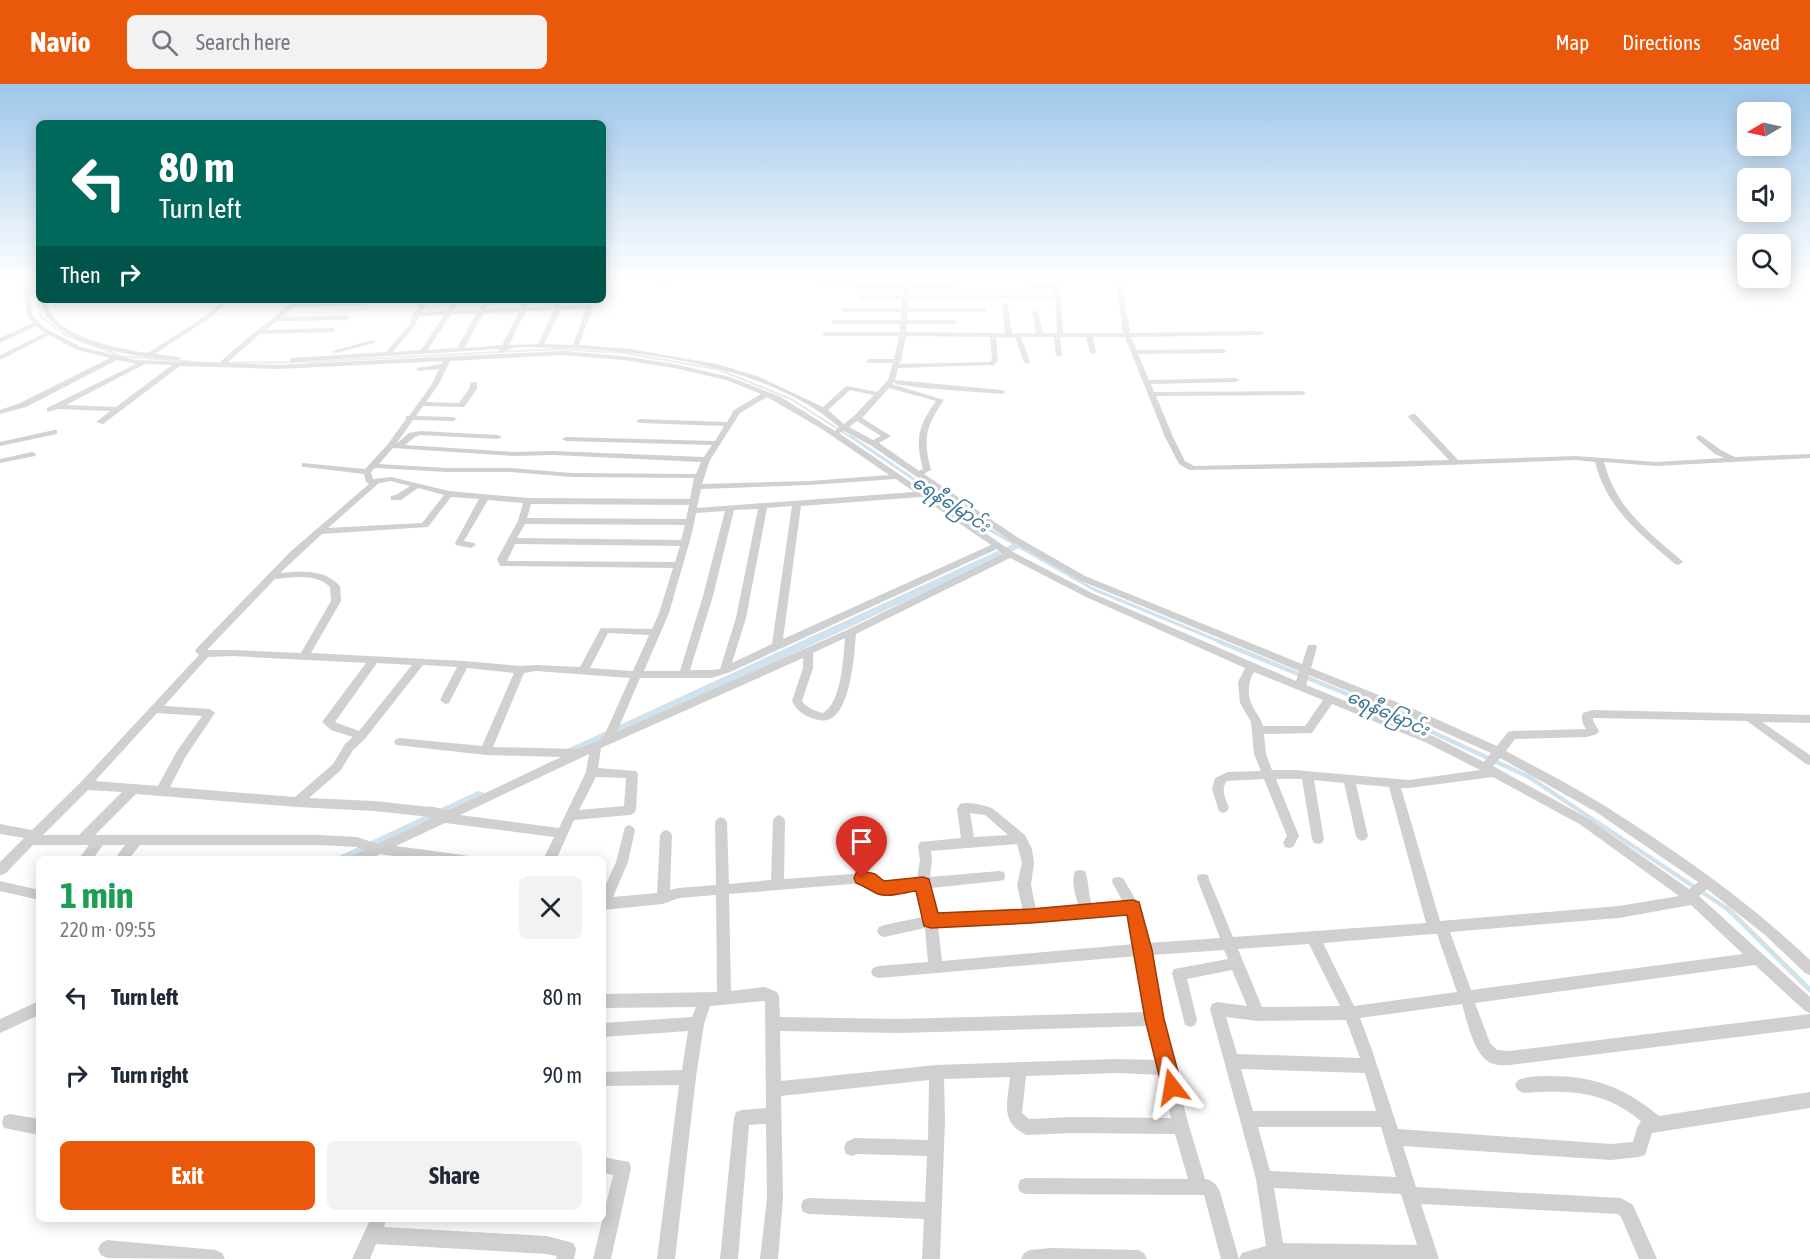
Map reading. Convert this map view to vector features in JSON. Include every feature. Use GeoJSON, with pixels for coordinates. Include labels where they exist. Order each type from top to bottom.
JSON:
{"type":"FeatureCollection","features":[{"type":"Feature","properties":{"kind":"street"},"geometry":{"type":"LineString","coordinates":[[0,358],[43,336]]}},
{"type":"Feature","properties":{"kind":"street"},"geometry":{"type":"LineString","coordinates":[[54,336],[79,349],[115,358],[291,367],[452,358]]}},
{"type":"Feature","properties":{"kind":"street"},"geometry":{"type":"LineString","coordinates":[[84,336],[145,359],[177,365],[316,361],[423,352],[452,358]]}},
{"type":"Feature","properties":{"kind":"street"},"geometry":{"type":"LineString","coordinates":[[118,409],[54,409],[145,359],[179,336]]}},
{"type":"Feature","properties":{"kind":"street"},"geometry":{"type":"LineString","coordinates":[[224,363],[255,336]]}},
{"type":"Feature","properties":{"kind":"street"},"geometry":{"type":"LineString","coordinates":[[388,354],[403,336]]}},
{"type":"Feature","properties":{"kind":"street"},"geometry":{"type":"LineString","coordinates":[[423,352],[434,336]]}},
{"type":"Feature","properties":{"kind":"street"},"geometry":{"type":"LineString","coordinates":[[395,446],[466,336]]}},
{"type":"Feature","properties":{"kind":"street"},"geometry":{"type":"LineString","coordinates":[[502,351],[510,336]]}},
{"type":"Feature","properties":{"kind":"street"},"geometry":{"type":"LineString","coordinates":[[540,346],[545,336]]}},
{"type":"Feature","properties":{"kind":"street"},"geometry":{"type":"LineString","coordinates":[[575,347],[579,336]]}},
{"type":"Feature","properties":{"kind":"street"},"geometry":{"type":"LineString","coordinates":[[896,336],[1043,336]]}},
{"type":"Feature","properties":{"kind":"street"},"geometry":{"type":"LineString","coordinates":[[840,430],[857,418],[890,380],[897,363],[902,336]]}},
{"type":"Feature","properties":{"kind":"street"},"geometry":{"type":"LineString","coordinates":[[869,361],[992,364],[995,360],[993,336]]}},
{"type":"Feature","properties":{"kind":"street"},"geometry":{"type":"LineString","coordinates":[[1018,336],[1028,362]]}},
{"type":"Feature","properties":{"kind":"street"},"geometry":{"type":"LineString","coordinates":[[1058,336],[1059,355]]}},
{"type":"Feature","properties":{"kind":"street"},"geometry":{"type":"LineString","coordinates":[[1089,336],[1093,352]]}},
{"type":"Feature","properties":{"kind":"street"},"geometry":{"type":"LineString","coordinates":[[1124,336],[1148,382],[1182,462],[1192,468],[1375,466],[1576,458],[1600,463],[1656,464],[1810,456]]}},
{"type":"Feature","properties":{"kind":"street"},"geometry":{"type":"LineString","coordinates":[[316,361],[325,353],[373,342]]}},
{"type":"Feature","properties":{"kind":"street"},"geometry":{"type":"LineString","coordinates":[[419,369],[469,353],[540,346],[575,347],[714,366],[755,377],[824,410],[840,430],[896,477],[1010,554],[1089,596],[1251,667],[1399,726],[1490,768],[1585,822],[1691,896],[1810,1006]]}},
{"type":"Feature","properties":{"kind":"street"},"geometry":{"type":"LineString","coordinates":[[502,351],[627,354],[709,370],[873,443],[1014,539],[1082,578],[1402,710],[1497,752],[1600,809],[1770,931],[1810,969]]}},
{"type":"Feature","properties":{"kind":"street"},"geometry":{"type":"LineString","coordinates":[[1134,352],[1224,351]]}},
{"type":"Feature","properties":{"kind":"street"},"geometry":{"type":"LineString","coordinates":[[0,412],[23,405],[115,358]]}},
{"type":"Feature","properties":{"kind":"street"},"geometry":{"type":"LineString","coordinates":[[100,422],[177,365]]}},
{"type":"Feature","properties":{"kind":"street"},"geometry":{"type":"LineString","coordinates":[[890,380],[923,386],[1002,392]]}},
{"type":"Feature","properties":{"kind":"street"},"geometry":{"type":"LineString","coordinates":[[890,380],[940,400],[922,429],[921,448],[927,470],[918,474]]}},
{"type":"Feature","properties":{"kind":"street"},"geometry":{"type":"LineString","coordinates":[[1148,382],[1236,380]]}},
{"type":"Feature","properties":{"kind":"street"},"geometry":{"type":"LineString","coordinates":[[423,404],[461,405],[474,389],[474,384]]}},
{"type":"Feature","properties":{"kind":"street"},"geometry":{"type":"LineString","coordinates":[[824,410],[849,388],[878,394]]}},
{"type":"Feature","properties":{"kind":"street"},"geometry":{"type":"LineString","coordinates":[[1152,394],[1302,393]]}},
{"type":"Feature","properties":{"kind":"street"},"geometry":{"type":"LineString","coordinates":[[551,856],[572,816],[603,742],[638,675],[657,632],[685,543],[699,476],[706,460],[737,412],[766,394]]}},
{"type":"Feature","properties":{"kind":"street"},"geometry":{"type":"LineString","coordinates":[[1412,416],[1455,462]]}},
{"type":"Feature","properties":{"kind":"street"},"geometry":{"type":"LineString","coordinates":[[412,418],[453,419]]}},
{"type":"Feature","properties":{"kind":"street"},"geometry":{"type":"LineString","coordinates":[[857,418],[887,436],[873,443]]}},
{"type":"Feature","properties":{"kind":"street"},"geometry":{"type":"LineString","coordinates":[[640,421],[729,424]]}},
{"type":"Feature","properties":{"kind":"street"},"geometry":{"type":"LineString","coordinates":[[0,444],[54,432]]}},
{"type":"Feature","properties":{"kind":"street"},"geometry":{"type":"LineString","coordinates":[[372,468],[395,446],[412,435],[420,433],[498,437]]}},
{"type":"Feature","properties":{"kind":"street"},"geometry":{"type":"LineString","coordinates":[[1700,437],[1710,446],[1736,461]]}},
{"type":"Feature","properties":{"kind":"street"},"geometry":{"type":"LineString","coordinates":[[566,439],[718,442]]}},
{"type":"Feature","properties":{"kind":"street"},"geometry":{"type":"LineString","coordinates":[[395,446],[513,454],[553,453],[706,460]]}},
{"type":"Feature","properties":{"kind":"street"},"geometry":{"type":"LineString","coordinates":[[0,461],[32,454]]}},
{"type":"Feature","properties":{"kind":"street"},"geometry":{"type":"LineString","coordinates":[[1600,463],[1616,505],[1678,562]]}},
{"type":"Feature","properties":{"kind":"street"},"geometry":{"type":"LineString","coordinates":[[304,465],[511,470],[572,475],[699,476]]}},
{"type":"Feature","properties":{"kind":"street"},"geometry":{"type":"LineString","coordinates":[[372,468],[379,481]]}},
{"type":"Feature","properties":{"kind":"street"},"geometry":{"type":"LineString","coordinates":[[697,487],[896,477]]}},
{"type":"Feature","properties":{"kind":"street"},"geometry":{"type":"LineString","coordinates":[[0,870],[157,709],[203,653],[274,576],[376,482],[416,486],[449,494],[528,501],[730,508],[923,494]]}},
{"type":"Feature","properties":{"kind":"street"},"geometry":{"type":"LineString","coordinates":[[394,498],[398,498],[416,486]]}},
{"type":"Feature","properties":{"kind":"street"},"geometry":{"type":"LineString","coordinates":[[325,531],[425,525],[449,494]]}},
{"type":"Feature","properties":{"kind":"street"},"geometry":{"type":"LineString","coordinates":[[471,545],[459,543],[485,497]]}},
{"type":"Feature","properties":{"kind":"street"},"geometry":{"type":"LineString","coordinates":[[528,501],[522,521],[502,559],[503,564],[678,565]]}},
{"type":"Feature","properties":{"kind":"street"},"geometry":{"type":"LineString","coordinates":[[777,646],[797,504]]}},
{"type":"Feature","properties":{"kind":"street"},"geometry":{"type":"LineString","coordinates":[[724,670],[741,618],[763,506]]}},
{"type":"Feature","properties":{"kind":"street"},"geometry":{"type":"LineString","coordinates":[[684,674],[708,596],[730,508]]}},
{"type":"Feature","properties":{"kind":"street"},"geometry":{"type":"LineString","coordinates":[[522,521],[690,522]]}},
{"type":"Feature","properties":{"kind":"street"},"geometry":{"type":"LineString","coordinates":[[511,541],[685,543]]}},
{"type":"Feature","properties":{"kind":"street"},"geometry":{"type":"LineString","coordinates":[[203,653],[464,664],[520,670],[536,668],[638,675],[711,675],[998,545]]}},
{"type":"Feature","properties":{"kind":"street"},"geometry":{"type":"LineString","coordinates":[[364,856],[577,753],[851,632],[1010,554]]}},
{"type":"Feature","properties":{"kind":"street"},"geometry":{"type":"LineString","coordinates":[[274,576],[325,577],[335,586],[336,601],[304,657]]}},
{"type":"Feature","properties":{"kind":"street"},"geometry":{"type":"LineString","coordinates":[[583,671],[605,630],[657,632]]}},
{"type":"Feature","properties":{"kind":"street"},"geometry":{"type":"LineString","coordinates":[[808,651],[808,668],[797,700],[799,707],[820,719],[828,718],[832,716],[842,693],[851,632]]}},
{"type":"Feature","properties":{"kind":"street"},"geometry":{"type":"LineString","coordinates":[[1300,686],[1303,670],[1312,647]]}},
{"type":"Feature","properties":{"kind":"street"},"geometry":{"type":"LineString","coordinates":[[360,736],[355,732],[334,727],[328,722],[375,660]]}},
{"type":"Feature","properties":{"kind":"street"},"geometry":{"type":"LineString","coordinates":[[297,802],[337,767],[349,747],[420,662]]}},
{"type":"Feature","properties":{"kind":"street"},"geometry":{"type":"LineString","coordinates":[[446,700],[464,664]]}},
{"type":"Feature","properties":{"kind":"street"},"geometry":{"type":"LineString","coordinates":[[1251,667],[1243,682],[1246,708],[1257,722],[1260,754],[1293,836],[1289,843]]}},
{"type":"Feature","properties":{"kind":"street"},"geometry":{"type":"LineString","coordinates":[[486,751],[520,670]]}},
{"type":"Feature","properties":{"kind":"street"},"geometry":{"type":"LineString","coordinates":[[1259,729],[1308,730],[1330,699]]}},
{"type":"Feature","properties":{"kind":"street"},"geometry":{"type":"LineString","coordinates":[[157,709],[210,713],[182,754],[162,791]]}},
{"type":"Feature","properties":{"kind":"street"},"geometry":{"type":"LineString","coordinates":[[1399,726],[1402,710]]}},
{"type":"Feature","properties":{"kind":"street"},"geometry":{"type":"LineString","coordinates":[[1490,768],[1497,752],[1509,737],[1518,733],[1587,734],[1593,731],[1587,721],[1587,717],[1592,714],[1810,719]]}},
{"type":"Feature","properties":{"kind":"street"},"geometry":{"type":"LineString","coordinates":[[1752,719],[1810,761]]}},
{"type":"Feature","properties":{"kind":"street"},"geometry":{"type":"LineString","coordinates":[[400,742],[486,751],[577,753]]}},
{"type":"Feature","properties":{"kind":"street"},"geometry":{"type":"LineString","coordinates":[[1223,808],[1217,790],[1220,778],[1268,774],[1307,775],[1394,783],[1431,781],[1490,768]]}},
{"type":"Feature","properties":{"kind":"street"},"geometry":{"type":"LineString","coordinates":[[572,816],[630,810],[632,774],[592,772]]}},
{"type":"Feature","properties":{"kind":"street"},"geometry":{"type":"LineString","coordinates":[[1307,775],[1318,839]]}},
{"type":"Feature","properties":{"kind":"street"},"geometry":{"type":"LineString","coordinates":[[1349,779],[1362,836]]}},
{"type":"Feature","properties":{"kind":"street"},"geometry":{"type":"LineString","coordinates":[[1394,783],[1438,928],[1489,1053],[1494,1057],[1510,1058],[1810,1021]]}},
{"type":"Feature","properties":{"kind":"street"},"geometry":{"type":"LineString","coordinates":[[85,785],[374,806],[430,812],[447,817],[562,833]]}},
{"type":"Feature","properties":{"kind":"street"},"geometry":{"type":"LineString","coordinates":[[81,841],[133,789]]}},
{"type":"Feature","properties":{"kind":"street"},"geometry":{"type":"LineString","coordinates":[[968,842],[964,807],[988,811],[1022,839],[1028,863],[1023,885],[1031,916]]}},
{"type":"Feature","properties":{"kind":"street"},"geometry":{"type":"LineString","coordinates":[[777,886],[779,820]]}},
{"type":"Feature","properties":{"kind":"street"},"geometry":{"type":"LineString","coordinates":[[721,822],[724,996]]}},
{"type":"Feature","properties":{"kind":"street"},"geometry":{"type":"LineString","coordinates":[[0,829],[33,838],[81,841],[241,839],[357,842],[378,849],[432,856]]}},
{"type":"Feature","properties":{"kind":"street"},"geometry":{"type":"LineString","coordinates":[[606,897],[622,862],[629,830]]}},
{"type":"Feature","properties":{"kind":"street"},"geometry":{"type":"LineString","coordinates":[[663,898],[666,835]]}},
{"type":"Feature","properties":{"kind":"street"},"geometry":{"type":"LineString","coordinates":[[87,856],[102,839]]}},
{"type":"Feature","properties":{"kind":"street"},"geometry":{"type":"LineString","coordinates":[[936,968],[931,921],[923,884],[926,860],[924,846],[1022,839]]}},
{"type":"Feature","properties":{"kind":"street"},"geometry":{"type":"LineString","coordinates":[[123,856],[136,841]]}},
{"type":"Feature","properties":{"kind":"street"},"geometry":{"type":"LineString","coordinates":[[1080,875],[1081,893],[1087,910]]}},
{"type":"Feature","properties":{"kind":"street"},"geometry":{"type":"LineString","coordinates":[[606,904],[663,898],[679,893],[866,878],[882,888],[999,876]]}},
{"type":"Feature","properties":{"kind":"street"},"geometry":{"type":"LineString","coordinates":[[1203,879],[1257,1014]]}},
{"type":"Feature","properties":{"kind":"street"},"geometry":{"type":"LineString","coordinates":[[1118,882],[1133,907],[1143,950],[1154,1019],[1199,1187]]}},
{"type":"Feature","properties":{"kind":"street"},"geometry":{"type":"LineString","coordinates":[[878,972],[1143,950],[1313,939],[1619,912],[1691,896],[1706,883]]}},
{"type":"Feature","properties":{"kind":"street"},"geometry":{"type":"LineString","coordinates":[[0,886],[36,894]]}},
{"type":"Feature","properties":{"kind":"street"},"geometry":{"type":"LineString","coordinates":[[884,931],[931,921],[1031,916],[1133,907]]}},
{"type":"Feature","properties":{"kind":"street"},"geometry":{"type":"LineString","coordinates":[[1248,1259],[1276,1252],[1323,1256],[1430,1257],[1370,1066],[1350,1013],[1313,939]]}},
{"type":"Feature","properties":{"kind":"street"},"geometry":{"type":"LineString","coordinates":[[1276,1252],[1264,1179],[1217,1009],[1257,1014],[1350,1013],[1758,958]]}},
{"type":"Feature","properties":{"kind":"street"},"geometry":{"type":"LineString","coordinates":[[1190,1020],[1179,972],[1195,972],[1237,963]]}},
{"type":"Feature","properties":{"kind":"street"},"geometry":{"type":"LineString","coordinates":[[606,1001],[705,1000],[724,996],[770,995],[772,997],[775,1198],[769,1259]]}},
{"type":"Feature","properties":{"kind":"street"},"geometry":{"type":"LineString","coordinates":[[666,1259],[688,1077],[697,1024],[705,1000]]}},
{"type":"Feature","properties":{"kind":"street"},"geometry":{"type":"LineString","coordinates":[[0,1026],[36,1009]]}},
{"type":"Feature","properties":{"kind":"street"},"geometry":{"type":"LineString","coordinates":[[772,1024],[899,1026],[1154,1019]]}},
{"type":"Feature","properties":{"kind":"street"},"geometry":{"type":"LineString","coordinates":[[606,1030],[697,1024]]}},
{"type":"Feature","properties":{"kind":"street"},"geometry":{"type":"LineString","coordinates":[[1231,1061],[1370,1066]]}},
{"type":"Feature","properties":{"kind":"street"},"geometry":{"type":"LineString","coordinates":[[775,1089],[936,1072],[1117,1066],[1167,1068]]}},
{"type":"Feature","properties":{"kind":"street"},"geometry":{"type":"LineString","coordinates":[[1019,1069],[1014,1113],[1017,1120],[1027,1127],[1181,1126]]}},
{"type":"Feature","properties":{"kind":"street"},"geometry":{"type":"LineString","coordinates":[[931,1259],[936,1148],[936,1072]]}},
{"type":"Feature","properties":{"kind":"street"},"geometry":{"type":"LineString","coordinates":[[606,1079],[688,1077]]}},
{"type":"Feature","properties":{"kind":"street"},"geometry":{"type":"LineString","coordinates":[[1523,1085],[1561,1083],[1601,1088],[1636,1106],[1657,1124]]}},
{"type":"Feature","properties":{"kind":"street"},"geometry":{"type":"LineString","coordinates":[[1393,1137],[1611,1152],[1639,1149],[1643,1142],[1645,1128],[1657,1124],[1810,1100]]}},
{"type":"Feature","properties":{"kind":"street"},"geometry":{"type":"LineString","coordinates":[[729,1259],[742,1119],[744,1116],[773,1114]]}},
{"type":"Feature","properties":{"kind":"street"},"geometry":{"type":"LineString","coordinates":[[1247,1119],[1387,1119]]}},
{"type":"Feature","properties":{"kind":"street"},"geometry":{"type":"LineString","coordinates":[[10,1122],[36,1126]]}},
{"type":"Feature","properties":{"kind":"street"},"geometry":{"type":"LineString","coordinates":[[852,1148],[855,1146],[936,1148]]}},
{"type":"Feature","properties":{"kind":"street"},"geometry":{"type":"LineString","coordinates":[[602,1259],[622,1168],[606,1166]]}},
{"type":"Feature","properties":{"kind":"street"},"geometry":{"type":"LineString","coordinates":[[1264,1179],[1621,1206],[1627,1211],[1648,1259]]}},
{"type":"Feature","properties":{"kind":"street"},"geometry":{"type":"LineString","coordinates":[[1026,1186],[1199,1187],[1211,1190],[1230,1259]]}},
{"type":"Feature","properties":{"kind":"street"},"geometry":{"type":"LineString","coordinates":[[809,1206],[933,1210]]}},
{"type":"Feature","properties":{"kind":"street"},"geometry":{"type":"LineString","coordinates":[[361,1259],[375,1227],[547,1245],[567,1249],[565,1259]]}},
{"type":"Feature","properties":{"kind":"street"},"geometry":{"type":"LineString","coordinates":[[107,1249],[216,1259]]}},
{"type":"Feature","properties":{"kind":"street"},"geometry":{"type":"LineString","coordinates":[[1030,1259],[1138,1259]]}},
{"type":"Feature","properties":{"kind":"waterway","name":"ရေနီမြောင်း"},"geometry":{"type":"LineString","coordinates":[[67,336],[122,356],[207,363],[309,362],[557,349],[624,353],[717,369],[791,399],[852,438]]}},
{"type":"Feature","properties":{"kind":"waterway","name":"ရေနီမြောင်း"},"geometry":{"type":"LineString","coordinates":[[850,436],[983,526],[1093,589],[1221,642]]}},
{"type":"Feature","properties":{"kind":"waterway"},"geometry":{"type":"LineString","coordinates":[[570,753],[1017,545]]}},
{"type":"Feature","properties":{"kind":"waterway","name":"ရေနီမြောင်း"},"geometry":{"type":"LineString","coordinates":[[1218,641],[1376,706],[1529,777],[1729,910]]}},
{"type":"Feature","properties":{"kind":"waterway"},"geometry":{"type":"LineString","coordinates":[[352,856],[478,796]]}},
{"type":"Feature","properties":{"kind":"waterway","name":"ရေနီမြောင်း"},"geometry":{"type":"LineString","coordinates":[[1727,908],[1810,990]]}},
{"type":"Feature","properties":{"kind":"route"},"geometry":{"type":"LineString","coordinates":[[862,878],[870,879],[882,888],[923,884],[931,921],[1031,916],[1133,907],[1143,950],[1154,1019],[1172,1087]]}}]}
